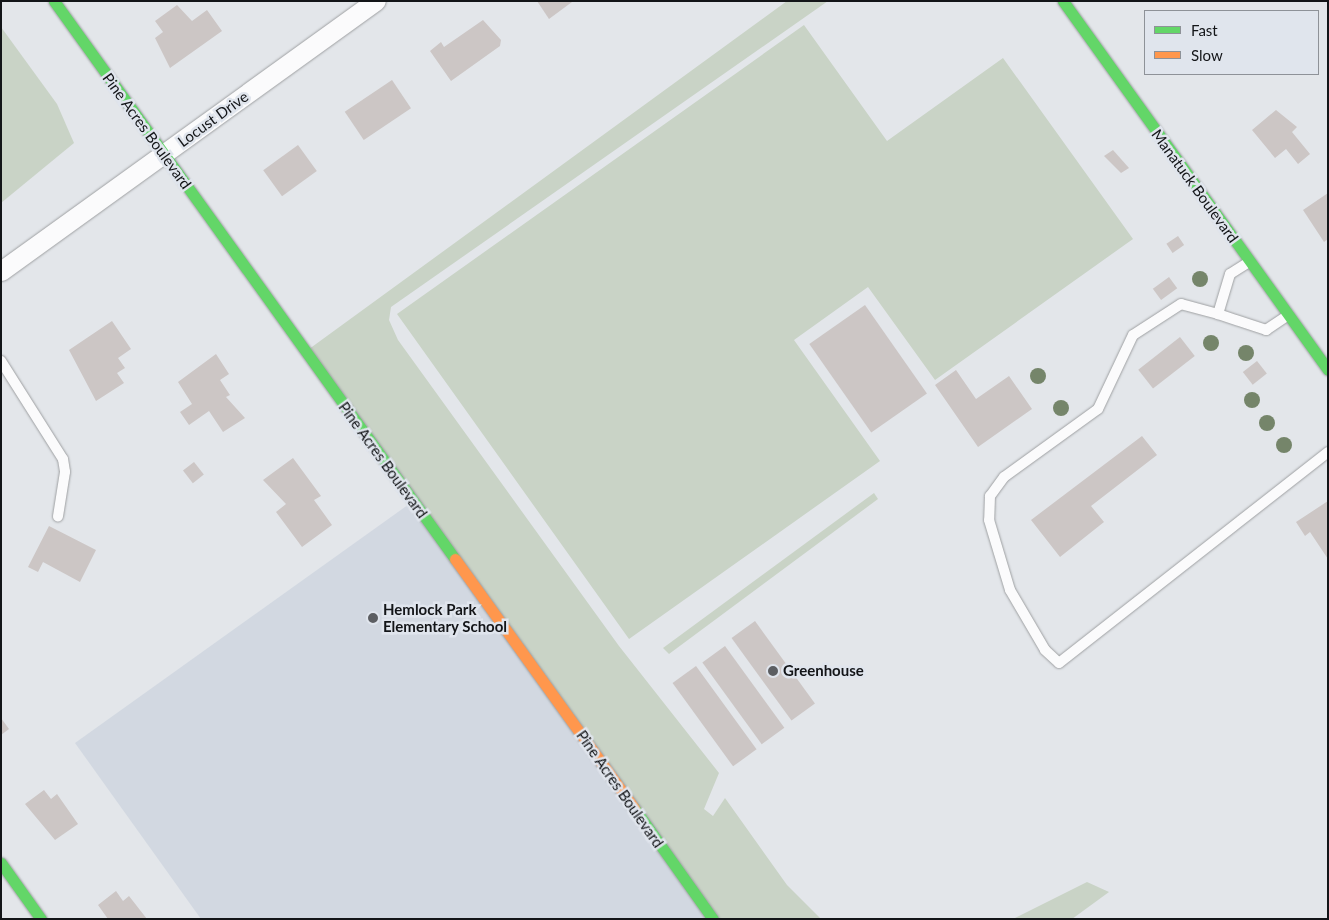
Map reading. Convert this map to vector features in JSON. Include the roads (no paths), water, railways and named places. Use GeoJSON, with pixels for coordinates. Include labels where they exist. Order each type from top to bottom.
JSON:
{"type":"FeatureCollection","features":[{"type":"Feature","properties":{"kind":"street","name":"Pine Acres Boulevard"},"geometry":{"type":"LineString","coordinates":[[54,1],[713,919]]}},
{"type":"Feature","properties":{"kind":"street","name":"Locust Drive"},"geometry":{"type":"LineString","coordinates":[[1,270],[164,155],[376,1]]}},
{"type":"Feature","properties":{"kind":"street","name":"Manatuck Boulevard"},"geometry":{"type":"LineString","coordinates":[[1063,1],[1328,370]]}},
{"type":"Feature","properties":{"kind":"street"},"geometry":{"type":"LineString","coordinates":[[1,863],[41,919]]}},
{"type":"Feature","properties":{"kind":"lane"},"geometry":{"type":"LineString","coordinates":[[1218,314],[1230,274],[1250,261]]}},
{"type":"Feature","properties":{"kind":"lane"},"geometry":{"type":"LineString","coordinates":[[1289,316],[1266,330],[1181,304],[1142,327],[1126,344],[1098,410],[1004,477],[990,496],[989,520],[1003,572],[1045,650],[1059,663],[1328,452]]}},
{"type":"Feature","properties":{"kind":"lane"},"geometry":{"type":"LineString","coordinates":[[1,361],[63,459],[65,472],[58,516]]}},
{"type":"Feature","properties":{"kind":"place","name":"Hemlock Park Elementary School"},"geometry":{"type":"Point","coordinates":[373,618]}},
{"type":"Feature","properties":{"kind":"place","name":"Greenhouse"},"geometry":{"type":"Point","coordinates":[773,671]}}]}
